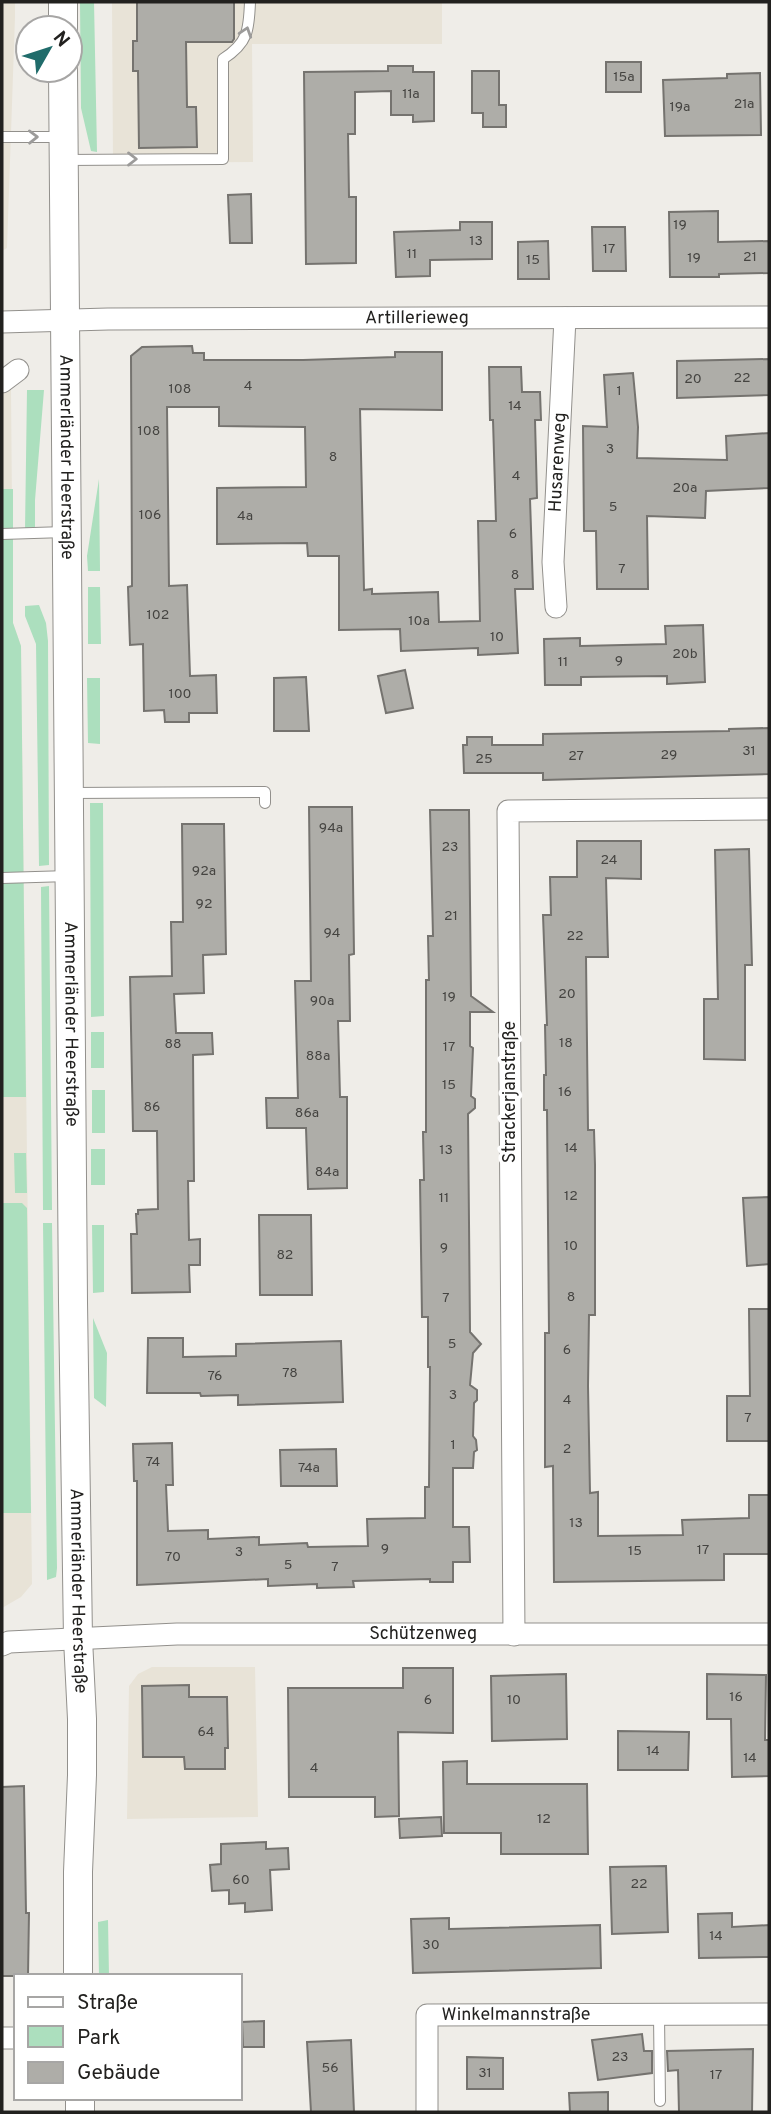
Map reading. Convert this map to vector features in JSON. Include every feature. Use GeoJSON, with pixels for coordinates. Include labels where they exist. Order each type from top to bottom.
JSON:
{"type":"FeatureCollection","features":[{"type":"Feature","properties":{"kind":"street","name":"Ammerländer Heerstraße"},"geometry":{"type":"LineString","coordinates":[[63,84],[78,1639],[82,1761],[78,1974]]}},
{"type":"Feature","properties":{"kind":"street","name":"Artillerieweg"},"geometry":{"type":"LineString","coordinates":[[2,322],[769,317]]}},
{"type":"Feature","properties":{"kind":"street","name":"Husarenweg"},"geometry":{"type":"LineString","coordinates":[[556,607],[553,562],[565,318]]}},
{"type":"Feature","properties":{"kind":"street","name":"Strackerjanstraße"},"geometry":{"type":"LineString","coordinates":[[514,1635],[508,811],[769,809]]}},
{"type":"Feature","properties":{"kind":"street","name":"Schützenweg"},"geometry":{"type":"LineString","coordinates":[[2,1645],[9,1642],[177,1634],[769,1634]]}},
{"type":"Feature","properties":{"kind":"street","name":"Winkelmannstraße"},"geometry":{"type":"LineString","coordinates":[[427,2112],[427,2015],[769,2014]]}},
{"type":"Feature","properties":{"kind":"lane"},"geometry":{"type":"LineString","coordinates":[[2,137],[64,148],[223,159],[223,59],[240,48],[249,25],[250,2]]}},
{"type":"Feature","properties":{"kind":"lane"},"geometry":{"type":"LineString","coordinates":[[2,534],[66,532]]}},
{"type":"Feature","properties":{"kind":"lane"},"geometry":{"type":"LineString","coordinates":[[69,793],[265,792],[265,803]]}},
{"type":"Feature","properties":{"kind":"lane"},"geometry":{"type":"LineString","coordinates":[[2,878],[70,876]]}},
{"type":"Feature","properties":{"kind":"lane"},"geometry":{"type":"LineString","coordinates":[[659,2015],[660,2101]]}},
{"type":"Feature","properties":{"kind":"shaded area"},"geometry":{"type":"Polygon","coordinates":[[[2,2],[15,2],[7,248],[2,251],[2,2]]]}},
{"type":"Feature","properties":{"kind":"shaded area"},"geometry":{"type":"Polygon","coordinates":[[[112,2],[442,2],[442,44],[252,44],[253,162],[113,163],[112,2]]]}},
{"type":"Feature","properties":{"kind":"shaded area"},"geometry":{"type":"Polygon","coordinates":[[[2,378],[11,389],[13,623],[21,646],[32,1584],[21,1597],[2,1608],[2,378]]]}},
{"type":"Feature","properties":{"kind":"shaded area"},"geometry":{"type":"Polygon","coordinates":[[[152,1667],[255,1667],[258,1817],[127,1819],[129,1686],[138,1674],[152,1667]]]}},
{"type":"Feature","properties":{"kind":"green space"},"geometry":{"type":"Polygon","coordinates":[[[80,2],[94,2],[97,152],[91,151],[81,108],[81,84],[84,84],[84,14],[80,14],[80,2]]]}},
{"type":"Feature","properties":{"kind":"green space"},"geometry":{"type":"Polygon","coordinates":[[[27,390],[44,390],[35,530],[25,530],[27,390]]]}},
{"type":"Feature","properties":{"kind":"green space"},"geometry":{"type":"Polygon","coordinates":[[[99,479],[100,571],[88,571],[87,556],[99,479]]]}},
{"type":"Feature","properties":{"kind":"green space"},"geometry":{"type":"Polygon","coordinates":[[[2,489],[13,489],[13,623],[21,646],[26,1097],[2,1097],[2,489]]]}},
{"type":"Feature","properties":{"kind":"green space"},"geometry":{"type":"Polygon","coordinates":[[[88,587],[100,587],[101,644],[88,644],[88,587]]]}},
{"type":"Feature","properties":{"kind":"green space"},"geometry":{"type":"Polygon","coordinates":[[[39,605],[46,623],[48,641],[49,865],[39,866],[36,644],[25,616],[25,606],[39,605]]]}},
{"type":"Feature","properties":{"kind":"green space"},"geometry":{"type":"Polygon","coordinates":[[[87,678],[100,678],[100,744],[88,743],[87,678]]]}},
{"type":"Feature","properties":{"kind":"green space"},"geometry":{"type":"Polygon","coordinates":[[[90,803],[103,803],[104,1016],[91,1017],[90,803]]]}},
{"type":"Feature","properties":{"kind":"green space"},"geometry":{"type":"Polygon","coordinates":[[[49,886],[52,1210],[43,1210],[41,887],[49,886]]]}},
{"type":"Feature","properties":{"kind":"green space"},"geometry":{"type":"Polygon","coordinates":[[[91,1032],[104,1032],[104,1068],[91,1068],[91,1032]]]}},
{"type":"Feature","properties":{"kind":"green space"},"geometry":{"type":"Polygon","coordinates":[[[92,1090],[105,1090],[105,1133],[92,1133],[92,1090]]]}},
{"type":"Feature","properties":{"kind":"green space"},"geometry":{"type":"Polygon","coordinates":[[[91,1149],[105,1149],[105,1185],[91,1185],[91,1149]]]}},
{"type":"Feature","properties":{"kind":"green space"},"geometry":{"type":"Polygon","coordinates":[[[14,1153],[26,1153],[27,1193],[15,1193],[14,1153]]]}},
{"type":"Feature","properties":{"kind":"green space"},"geometry":{"type":"Polygon","coordinates":[[[2,1203],[22,1203],[27,1208],[31,1513],[2,1513],[2,1203]]]}},
{"type":"Feature","properties":{"kind":"green space"},"geometry":{"type":"Polygon","coordinates":[[[43,1223],[52,1223],[57,1568],[56,1577],[47,1580],[43,1223]]]}},
{"type":"Feature","properties":{"kind":"green space"},"geometry":{"type":"Polygon","coordinates":[[[92,1225],[104,1225],[104,1292],[93,1293],[92,1225]]]}},
{"type":"Feature","properties":{"kind":"green space"},"geometry":{"type":"Polygon","coordinates":[[[93,1318],[107,1353],[106,1407],[94,1398],[93,1318]]]}},
{"type":"Feature","properties":{"kind":"green space"},"geometry":{"type":"Polygon","coordinates":[[[108,1920],[109,1974],[99,1974],[98,1922],[108,1920]]]}},
{"type":"Feature","properties":{"kind":"building"},"geometry":{"type":"Polygon","coordinates":[[[137,2],[234,2],[232,42],[186,42],[187,107],[196,107],[197,147],[139,148],[138,71],[133,71],[133,41],[137,41],[137,2]]]}},
{"type":"Feature","properties":{"kind":"building"},"geometry":{"type":"Polygon","coordinates":[[[606,62],[641,62],[641,92],[606,92],[606,62]]]}},
{"type":"Feature","properties":{"kind":"building"},"geometry":{"type":"Polygon","coordinates":[[[388,66],[413,66],[413,72],[434,72],[434,121],[413,122],[413,115],[391,115],[391,91],[355,92],[355,134],[348,134],[349,197],[356,197],[356,263],[306,264],[304,72],[388,71],[388,66]]]}},
{"type":"Feature","properties":{"kind":"building"},"geometry":{"type":"Polygon","coordinates":[[[472,71],[499,71],[499,105],[506,105],[506,127],[483,127],[483,113],[472,113],[472,71]]]}},
{"type":"Feature","properties":{"kind":"building"},"geometry":{"type":"Polygon","coordinates":[[[760,73],[761,135],[665,136],[663,80],[727,78],[727,74],[760,73]]]}},
{"type":"Feature","properties":{"kind":"building"},"geometry":{"type":"Polygon","coordinates":[[[251,194],[252,243],[230,243],[228,195],[251,194]]]}},
{"type":"Feature","properties":{"kind":"building"},"geometry":{"type":"Polygon","coordinates":[[[718,211],[718,242],[769,241],[769,273],[670,277],[669,212],[718,211]]]}},
{"type":"Feature","properties":{"kind":"building"},"geometry":{"type":"Polygon","coordinates":[[[460,222],[492,222],[492,259],[430,260],[430,276],[396,277],[394,232],[460,230],[460,222]]]}},
{"type":"Feature","properties":{"kind":"building"},"geometry":{"type":"Polygon","coordinates":[[[592,227],[625,227],[626,271],[593,271],[592,227]]]}},
{"type":"Feature","properties":{"kind":"building"},"geometry":{"type":"Polygon","coordinates":[[[548,241],[549,279],[518,279],[518,242],[548,241]]]}},
{"type":"Feature","properties":{"kind":"building"},"geometry":{"type":"Polygon","coordinates":[[[192,346],[193,353],[204,353],[204,360],[395,357],[395,352],[442,352],[442,410],[360,409],[364,590],[372,589],[372,594],[438,592],[439,622],[480,621],[478,521],[496,521],[489,367],[521,367],[522,392],[540,392],[541,420],[535,420],[537,498],[530,499],[533,589],[515,589],[518,653],[478,655],[478,648],[401,651],[400,629],[339,630],[339,556],[308,556],[307,543],[217,544],[217,488],[306,487],[305,427],[219,426],[219,407],[167,407],[169,586],[187,585],[190,676],[216,675],[217,713],[189,713],[189,722],[165,722],[164,710],[144,711],[143,644],[130,645],[128,587],[132,586],[131,356],[142,347],[192,346]]]}},
{"type":"Feature","properties":{"kind":"building"},"geometry":{"type":"Polygon","coordinates":[[[769,359],[769,395],[677,398],[677,361],[769,359]]]}},
{"type":"Feature","properties":{"kind":"building"},"geometry":{"type":"Polygon","coordinates":[[[633,373],[638,427],[637,458],[727,460],[726,436],[769,433],[769,488],[706,491],[705,518],[647,516],[648,589],[597,589],[596,531],[584,531],[583,426],[607,427],[604,375],[633,373]]]}},
{"type":"Feature","properties":{"kind":"building"},"geometry":{"type":"Polygon","coordinates":[[[703,625],[705,682],[667,684],[667,676],[581,677],[581,685],[545,685],[544,639],[580,638],[580,646],[666,644],[665,626],[703,625]]]}},
{"type":"Feature","properties":{"kind":"building"},"geometry":{"type":"Polygon","coordinates":[[[405,670],[413,708],[386,713],[378,676],[405,670]]]}},
{"type":"Feature","properties":{"kind":"building"},"geometry":{"type":"Polygon","coordinates":[[[306,677],[309,731],[274,731],[274,678],[306,677]]]}},
{"type":"Feature","properties":{"kind":"building"},"geometry":{"type":"Polygon","coordinates":[[[769,728],[769,774],[543,780],[543,773],[464,773],[463,745],[467,745],[467,737],[492,737],[492,745],[543,745],[543,734],[769,728]]]}},
{"type":"Feature","properties":{"kind":"building"},"geometry":{"type":"Polygon","coordinates":[[[309,807],[352,807],[354,954],[349,955],[350,1021],[338,1021],[340,1097],[347,1097],[347,1188],[308,1189],[306,1128],[267,1128],[266,1098],[298,1098],[295,981],[311,981],[309,807]]]}},
{"type":"Feature","properties":{"kind":"building"},"geometry":{"type":"Polygon","coordinates":[[[430,810],[469,810],[471,996],[493,1012],[470,1012],[470,1046],[473,1048],[471,1096],[475,1099],[475,1108],[468,1114],[470,1332],[481,1344],[473,1353],[470,1385],[477,1390],[473,1436],[477,1450],[474,1452],[473,1468],[453,1468],[453,1527],[469,1527],[470,1562],[453,1562],[453,1582],[430,1582],[430,1579],[353,1581],[354,1587],[317,1588],[317,1584],[268,1586],[268,1579],[137,1585],[137,1481],[134,1481],[133,1444],[172,1443],[173,1485],[166,1485],[168,1531],[208,1530],[208,1539],[259,1537],[259,1545],[307,1543],[308,1547],[368,1546],[367,1519],[425,1518],[425,1487],[429,1487],[430,1367],[428,1317],[422,1317],[420,1180],[424,1180],[423,1132],[426,1132],[428,936],[433,936],[430,810]]]}},
{"type":"Feature","properties":{"kind":"building"},"geometry":{"type":"Polygon","coordinates":[[[182,824],[224,824],[226,954],[203,955],[204,993],[174,994],[176,1033],[212,1033],[213,1054],[193,1055],[194,1181],[188,1181],[189,1240],[200,1239],[200,1265],[189,1265],[190,1292],[132,1293],[131,1234],[137,1234],[136,1214],[138,1210],[158,1209],[157,1131],[133,1131],[130,977],[172,976],[171,922],[183,922],[182,824]]]}},
{"type":"Feature","properties":{"kind":"building"},"geometry":{"type":"Polygon","coordinates":[[[577,841],[641,841],[641,879],[606,878],[608,957],[586,957],[588,1130],[594,1130],[595,1165],[595,1315],[589,1315],[590,1493],[598,1492],[598,1536],[683,1535],[682,1520],[749,1518],[749,1495],[769,1495],[769,1554],[724,1554],[724,1580],[554,1582],[553,1466],[545,1467],[545,1333],[549,1333],[547,1110],[544,1110],[547,1025],[543,915],[551,915],[550,877],[577,877],[577,841]]]}},
{"type":"Feature","properties":{"kind":"building"},"geometry":{"type":"Polygon","coordinates":[[[749,849],[752,965],[745,965],[745,1060],[704,1059],[704,999],[718,999],[715,850],[749,849]]]}},
{"type":"Feature","properties":{"kind":"building"},"geometry":{"type":"Polygon","coordinates":[[[769,1197],[769,1264],[747,1266],[743,1198],[769,1197]]]}},
{"type":"Feature","properties":{"kind":"building"},"geometry":{"type":"Polygon","coordinates":[[[259,1215],[311,1215],[312,1295],[260,1295],[259,1215]]]}},
{"type":"Feature","properties":{"kind":"building"},"geometry":{"type":"Polygon","coordinates":[[[749,1309],[769,1309],[769,1441],[727,1441],[727,1396],[750,1396],[749,1309]]]}},
{"type":"Feature","properties":{"kind":"building"},"geometry":{"type":"Polygon","coordinates":[[[148,1338],[183,1338],[183,1357],[236,1356],[236,1344],[341,1341],[343,1402],[238,1405],[238,1395],[147,1393],[148,1338]]]}},
{"type":"Feature","properties":{"kind":"building"},"geometry":{"type":"Polygon","coordinates":[[[336,1449],[337,1486],[281,1486],[280,1450],[336,1449]]]}},
{"type":"Feature","properties":{"kind":"building"},"geometry":{"type":"Polygon","coordinates":[[[403,1668],[453,1668],[453,1733],[398,1732],[399,1816],[375,1817],[375,1797],[289,1797],[288,1688],[403,1688],[403,1668]]]}},
{"type":"Feature","properties":{"kind":"building"},"geometry":{"type":"Polygon","coordinates":[[[566,1674],[567,1739],[492,1741],[491,1676],[566,1674]]]}},
{"type":"Feature","properties":{"kind":"building"},"geometry":{"type":"Polygon","coordinates":[[[707,1674],[766,1675],[765,1740],[769,1740],[769,1776],[732,1777],[731,1719],[707,1719],[707,1674]]]}},
{"type":"Feature","properties":{"kind":"building"},"geometry":{"type":"Polygon","coordinates":[[[189,1685],[189,1697],[227,1697],[228,1748],[225,1748],[225,1769],[185,1769],[184,1757],[143,1757],[142,1686],[189,1685]]]}},
{"type":"Feature","properties":{"kind":"building"},"geometry":{"type":"Polygon","coordinates":[[[618,1731],[689,1732],[688,1770],[618,1770],[618,1731]]]}},
{"type":"Feature","properties":{"kind":"building"},"geometry":{"type":"Polygon","coordinates":[[[467,1761],[467,1784],[587,1784],[588,1854],[501,1854],[501,1833],[444,1833],[443,1762],[467,1761]]]}},
{"type":"Feature","properties":{"kind":"building"},"geometry":{"type":"Polygon","coordinates":[[[24,1786],[26,1913],[29,1913],[28,1974],[14,1976],[2,1976],[2,1787],[24,1786]]]}},
{"type":"Feature","properties":{"kind":"building"},"geometry":{"type":"Polygon","coordinates":[[[441,1817],[442,1836],[400,1838],[399,1819],[441,1817]]]}},
{"type":"Feature","properties":{"kind":"building"},"geometry":{"type":"Polygon","coordinates":[[[266,1842],[266,1849],[288,1848],[289,1869],[270,1870],[272,1910],[245,1912],[245,1903],[229,1904],[229,1890],[212,1891],[210,1865],[221,1864],[221,1844],[266,1842]]]}},
{"type":"Feature","properties":{"kind":"building"},"geometry":{"type":"Polygon","coordinates":[[[666,1866],[668,1932],[612,1934],[610,1867],[666,1866]]]}},
{"type":"Feature","properties":{"kind":"building"},"geometry":{"type":"Polygon","coordinates":[[[732,1913],[732,1927],[769,1925],[769,1957],[699,1958],[698,1914],[732,1913]]]}},
{"type":"Feature","properties":{"kind":"building"},"geometry":{"type":"Polygon","coordinates":[[[449,1918],[449,1929],[600,1925],[601,1968],[413,1973],[411,1919],[449,1918]]]}},
{"type":"Feature","properties":{"kind":"building"},"geometry":{"type":"Polygon","coordinates":[[[264,2021],[264,2047],[243,2047],[242,2022],[264,2021]]]}},
{"type":"Feature","properties":{"kind":"building"},"geometry":{"type":"Polygon","coordinates":[[[642,2034],[644,2051],[652,2051],[652,2073],[598,2080],[592,2040],[642,2034]]]}},
{"type":"Feature","properties":{"kind":"building"},"geometry":{"type":"Polygon","coordinates":[[[351,2040],[354,2112],[311,2112],[307,2042],[351,2040]]]}},
{"type":"Feature","properties":{"kind":"building"},"geometry":{"type":"Polygon","coordinates":[[[753,2049],[752,2112],[679,2112],[678,2070],[668,2071],[667,2051],[753,2049]]]}},
{"type":"Feature","properties":{"kind":"building"},"geometry":{"type":"Polygon","coordinates":[[[467,2057],[503,2058],[503,2089],[467,2089],[467,2057]]]}},
{"type":"Feature","properties":{"kind":"building"},"geometry":{"type":"Polygon","coordinates":[[[608,2092],[608,2112],[570,2112],[569,2093],[608,2092]]]}}]}
